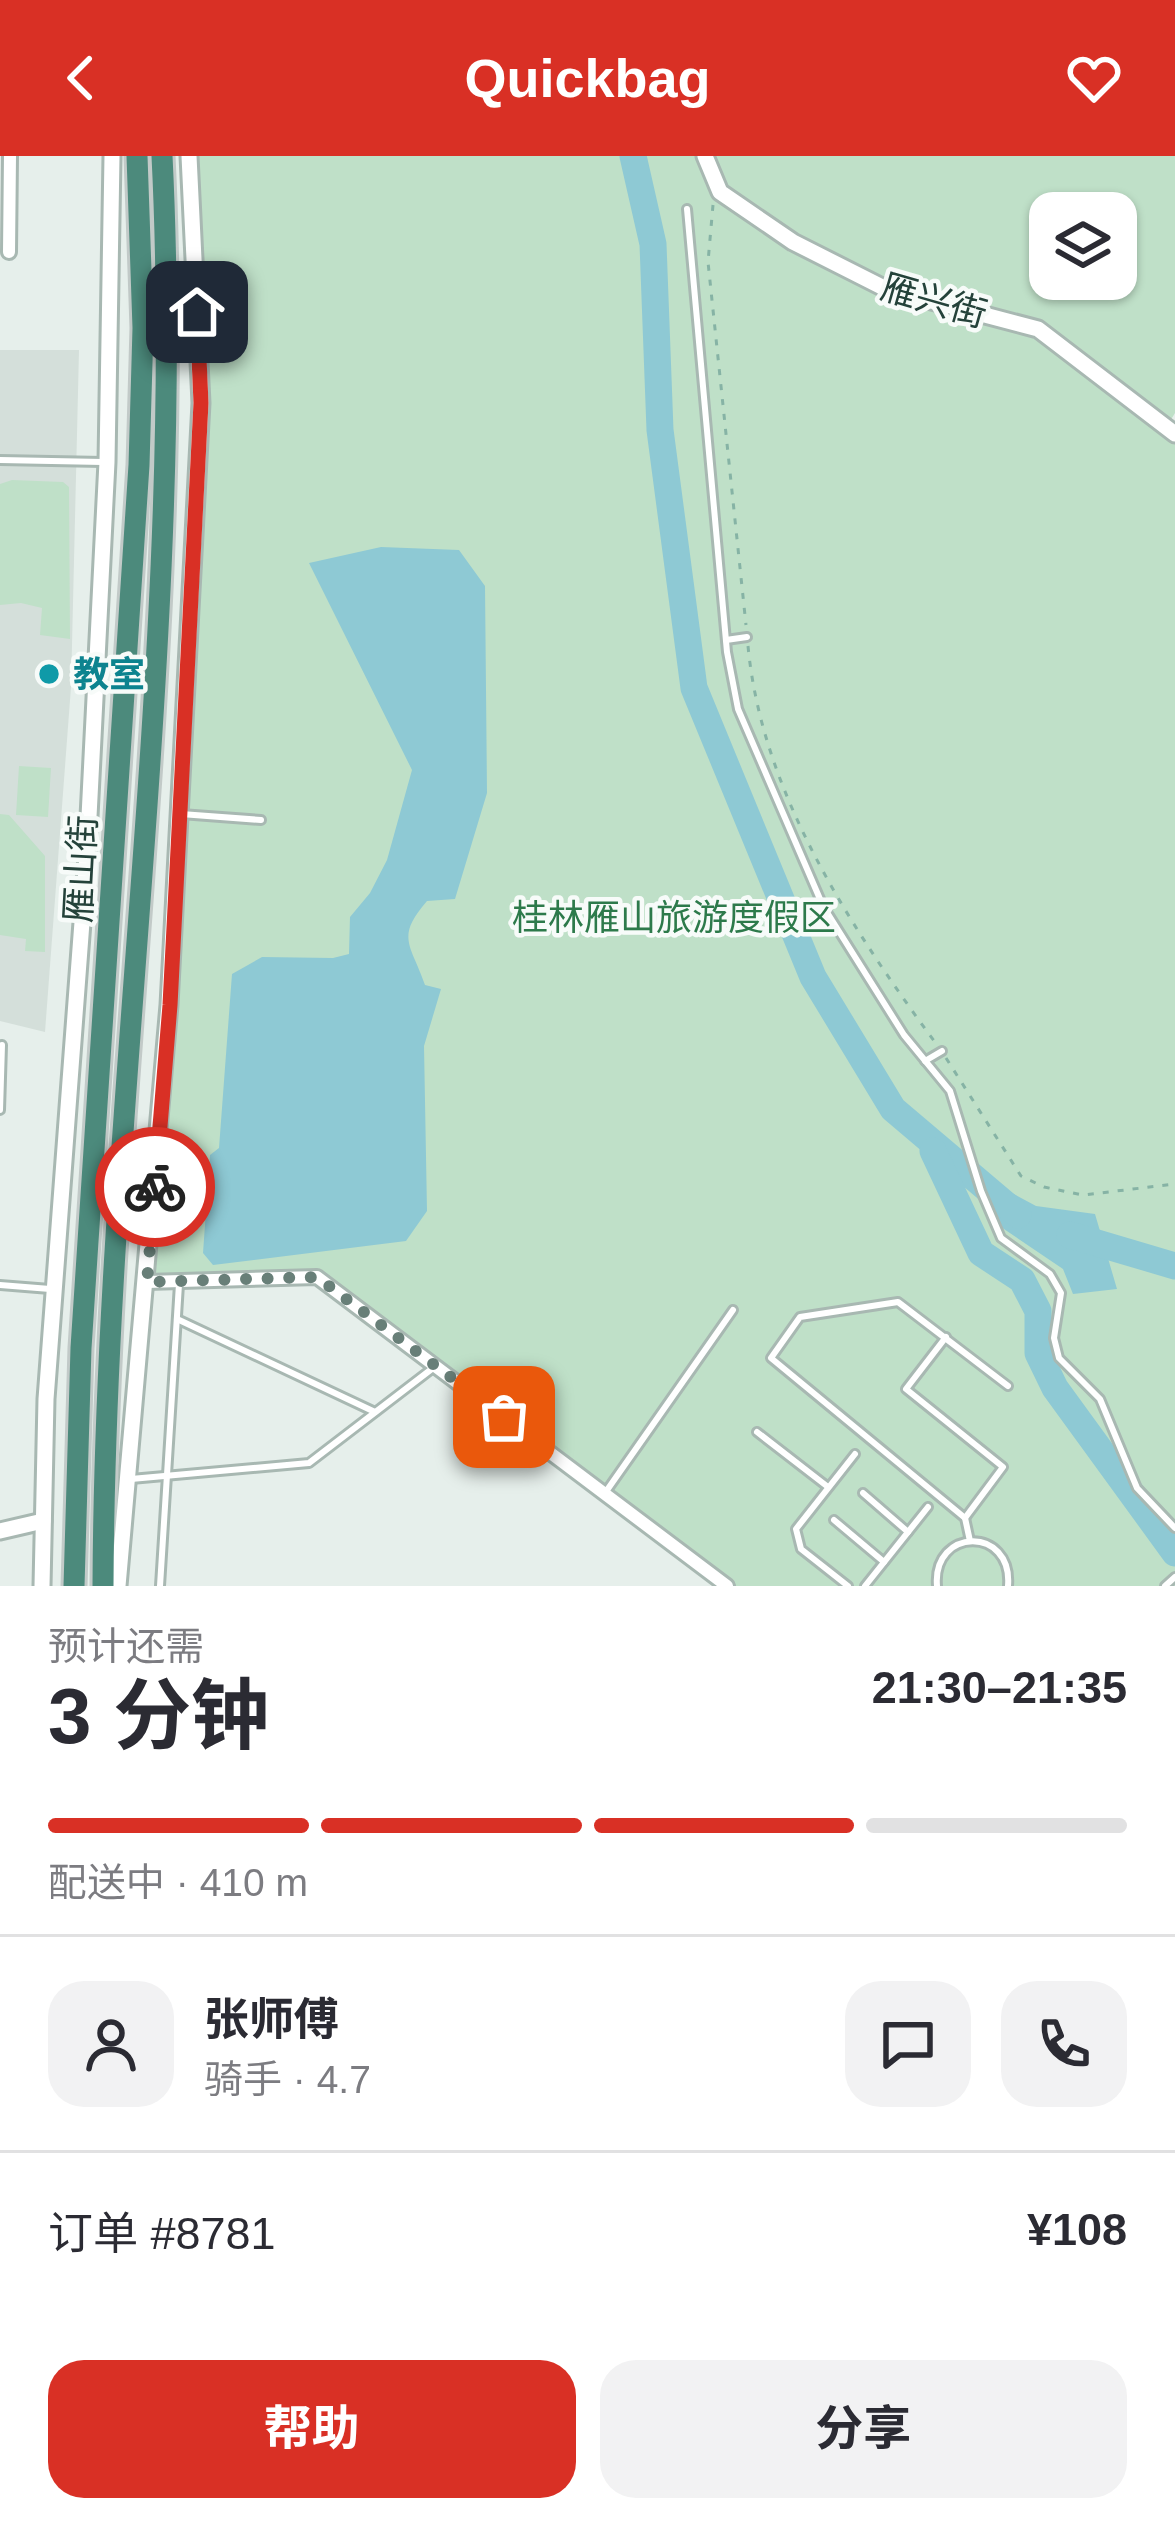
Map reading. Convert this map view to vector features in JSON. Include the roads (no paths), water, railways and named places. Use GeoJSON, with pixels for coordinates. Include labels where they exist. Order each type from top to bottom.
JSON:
{"type":"FeatureCollection","features":[{"type":"Feature","properties":{"kind":"highway","name":"雁山街"},"geometry":{"type":"LineString","coordinates":[[74,1586],[81,1348],[140,466],[143,328],[137,156]]}},
{"type":"Feature","properties":{"kind":"highway","name":"雁山街"},"geometry":{"type":"LineString","coordinates":[[103,1586],[103,1496],[121,1140],[151,762],[161,555],[166,242],[162,156]]}},
{"type":"Feature","properties":{"kind":"street"},"geometry":{"type":"LineString","coordinates":[[9,251],[10,156]]}},
{"type":"Feature","properties":{"kind":"street"},"geometry":{"type":"LineString","coordinates":[[42,1586],[53,1289],[87,856],[107,462],[112,156]]}},
{"type":"Feature","properties":{"kind":"street"},"geometry":{"type":"LineString","coordinates":[[118,1586],[170,1005],[201,403],[189,156]]}},
{"type":"Feature","properties":{"kind":"street","name":"雁兴街"},"geometry":{"type":"LineString","coordinates":[[705,156],[720,192],[793,242],[886,290],[1038,329],[1175,434]]}},
{"type":"Feature","properties":{"kind":"street"},"geometry":{"type":"LineString","coordinates":[[147,1282],[317,1277],[727,1586]]}},
{"type":"Feature","properties":{"kind":"street"},"geometry":{"type":"LineString","coordinates":[[0,1531],[43,1521]]}},
{"type":"Feature","properties":{"kind":"lane"},"geometry":{"type":"LineString","coordinates":[[687,208],[726,640],[738,709],[823,906],[904,1035],[950,1091],[1001,1238],[1054,1280],[1062,1298],[1054,1338],[1059,1358],[1100,1399],[1137,1488],[1175,1528]]}},
{"type":"Feature","properties":{"kind":"lane"},"geometry":{"type":"LineString","coordinates":[[0,460],[107,462]]}},
{"type":"Feature","properties":{"kind":"lane"},"geometry":{"type":"LineString","coordinates":[[726,640],[747,637]]}},
{"type":"Feature","properties":{"kind":"lane"},"geometry":{"type":"LineString","coordinates":[[178,814],[261,820]]}},
{"type":"Feature","properties":{"kind":"lane"},"geometry":{"type":"LineString","coordinates":[[0,1110],[2,1045]]}},
{"type":"Feature","properties":{"kind":"lane"},"geometry":{"type":"LineString","coordinates":[[925,1061],[942,1051]]}},
{"type":"Feature","properties":{"kind":"lane"},"geometry":{"type":"LineString","coordinates":[[160,1586],[180,1281]]}},
{"type":"Feature","properties":{"kind":"lane"},"geometry":{"type":"LineString","coordinates":[[0,1285],[53,1289]]}},
{"type":"Feature","properties":{"kind":"lane"},"geometry":{"type":"LineString","coordinates":[[970,1541],[965,1518],[771,1358],[800,1317],[890,1301],[903,1303],[1008,1386]]}},
{"type":"Feature","properties":{"kind":"lane"},"geometry":{"type":"LineString","coordinates":[[605,1493],[734,1310]]}},
{"type":"Feature","properties":{"kind":"lane"},"geometry":{"type":"LineString","coordinates":[[177,1319],[375,1412]]}},
{"type":"Feature","properties":{"kind":"lane"},"geometry":{"type":"LineString","coordinates":[[946,1337],[906,1389],[1003,1467],[965,1518]]}},
{"type":"Feature","properties":{"kind":"lane"},"geometry":{"type":"LineString","coordinates":[[127,1479],[309,1463],[436,1366]]}},
{"type":"Feature","properties":{"kind":"lane"},"geometry":{"type":"LineString","coordinates":[[758,1432],[828,1487]]}},
{"type":"Feature","properties":{"kind":"lane"},"geometry":{"type":"LineString","coordinates":[[848,1586],[801,1549],[796,1537],[798,1522],[855,1454]]}},
{"type":"Feature","properties":{"kind":"lane"},"geometry":{"type":"LineString","coordinates":[[863,1493],[908,1532]]}},
{"type":"Feature","properties":{"kind":"lane"},"geometry":{"type":"LineString","coordinates":[[865,1586],[928,1507]]}},
{"type":"Feature","properties":{"kind":"lane"},"geometry":{"type":"LineString","coordinates":[[834,1520],[884,1562]]}},
{"type":"Feature","properties":{"kind":"lane"},"geometry":{"type":"LineString","coordinates":[[937,1586],[936,1570],[946,1552],[970,1541],[986,1543],[1003,1557],[1008,1586]]}},
{"type":"Feature","properties":{"kind":"lane"},"geometry":{"type":"LineString","coordinates":[[1165,1586],[1175,1577]]}},
{"type":"Feature","properties":{"kind":"water"},"geometry":{"type":"Polygon","coordinates":[[[381,547],[459,550],[485,586],[487,793],[455,899],[427,901],[409,933],[425,985],[441,989],[424,1046],[427,1211],[406,1241],[213,1265],[203,1253],[210,1155],[219,1148],[232,974],[262,957],[349,954],[350,917],[370,893],[387,860],[412,770],[309,563],[381,547]]]}},
{"type":"Feature","properties":{"kind":"water"},"geometry":{"type":"Polygon","coordinates":[[[986,1179],[1036,1206],[1095,1214],[1117,1289],[1073,1294],[1063,1269],[1001,1227],[986,1179]]]}},
{"type":"Feature","properties":{"kind":"waterway"},"geometry":{"type":"LineString","coordinates":[[633,156],[653,244],[660,430],[694,688],[813,977],[893,1109],[1018,1215]]}},
{"type":"Feature","properties":{"kind":"waterway"},"geometry":{"type":"LineString","coordinates":[[933,1151],[981,1253],[1022,1280],[1038,1311],[1038,1353],[1055,1388],[1175,1553]]}},
{"type":"Feature","properties":{"kind":"waterway"},"geometry":{"type":"LineString","coordinates":[[1070,1235],[1175,1266]]}},
{"type":"Feature","properties":{"kind":"place","name":"教室"},"geometry":{"type":"Point","coordinates":[49,674]}},
{"type":"Feature","properties":{"kind":"park label","name":"桂林雁山旅游度假区"},"geometry":{"type":"Point","coordinates":[674,917]}}]}
